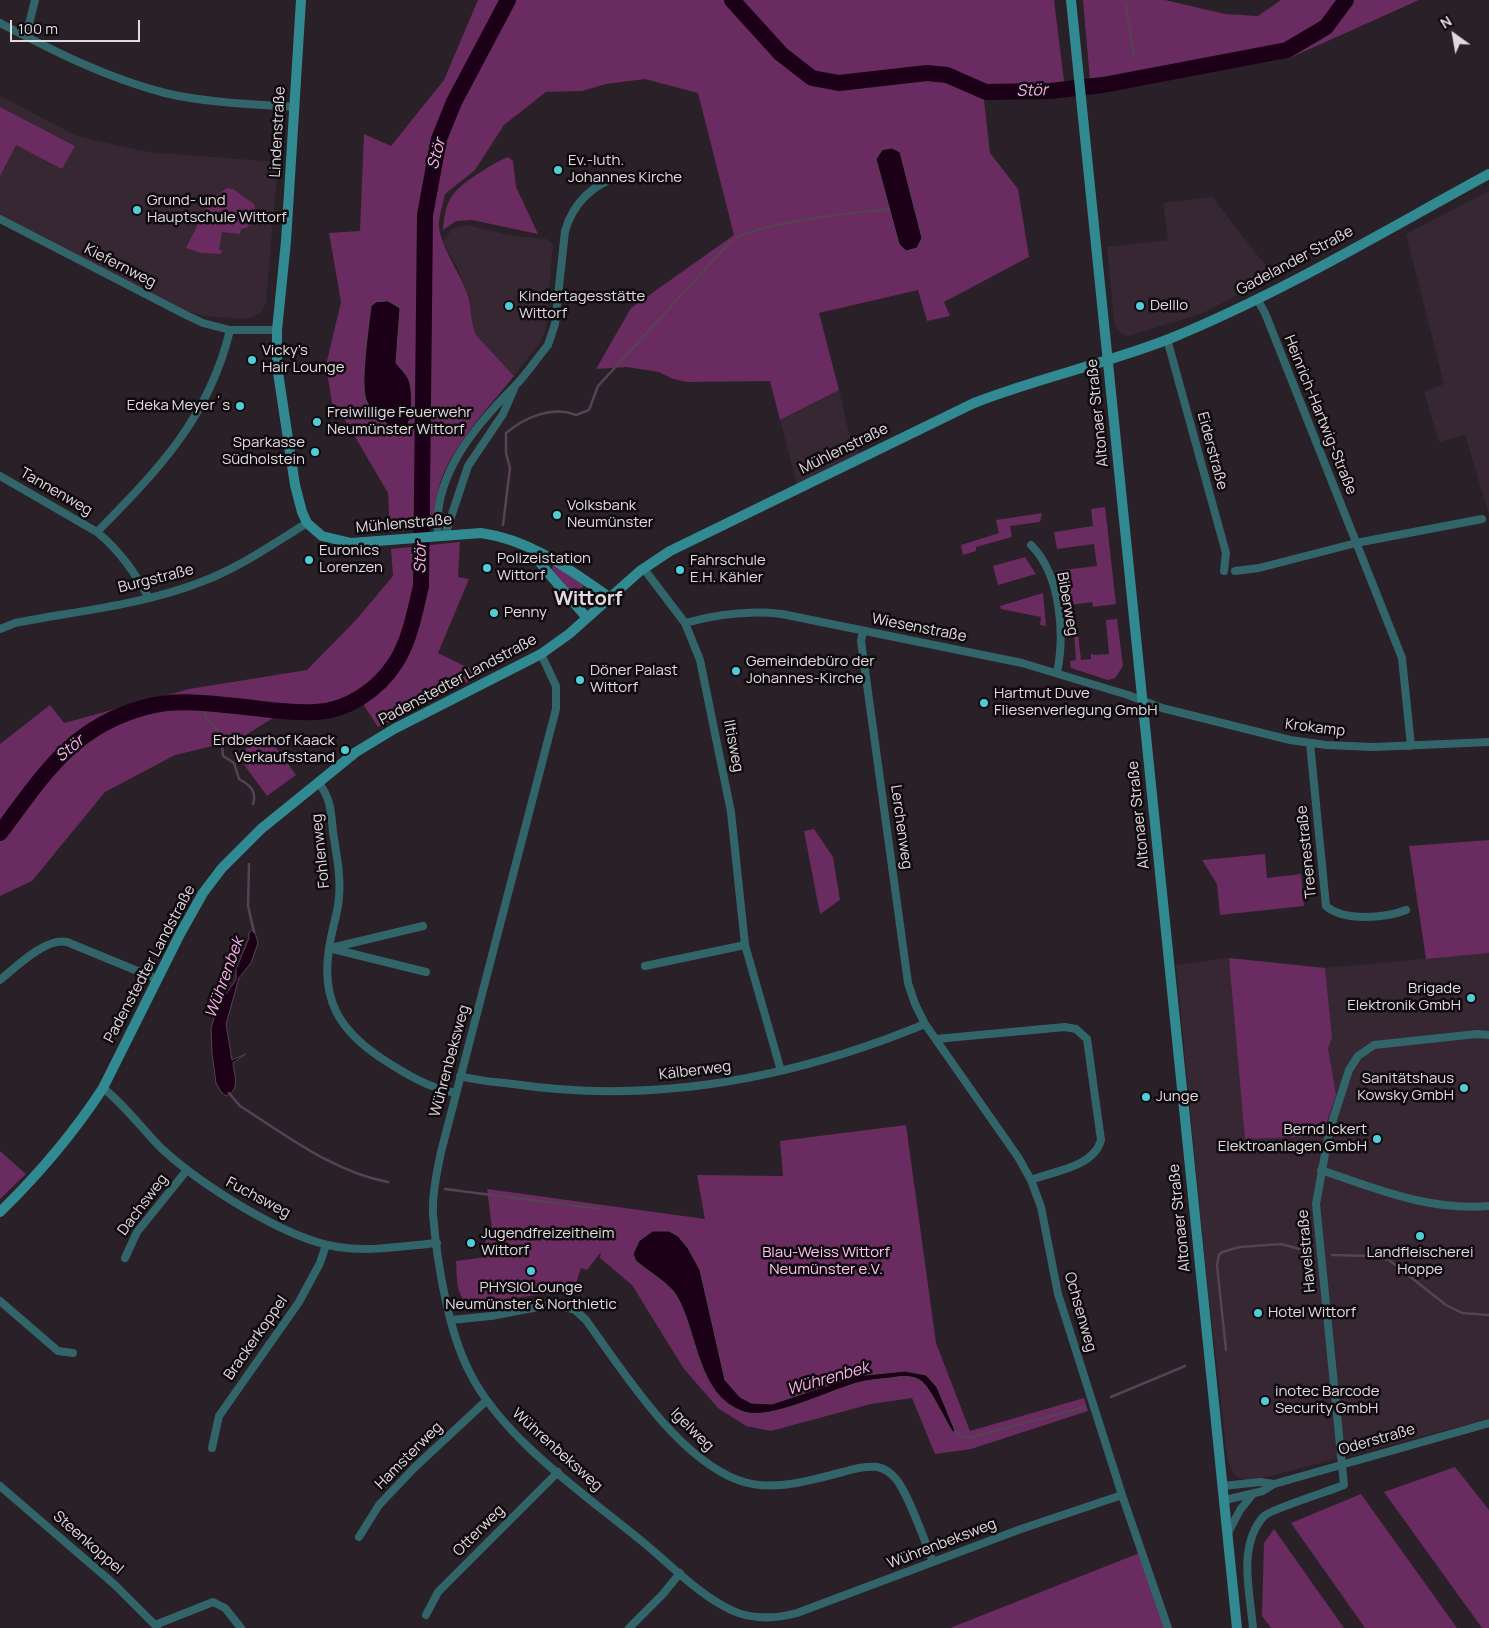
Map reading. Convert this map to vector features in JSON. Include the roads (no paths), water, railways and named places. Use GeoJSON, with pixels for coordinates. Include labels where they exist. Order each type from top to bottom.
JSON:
{"type":"FeatureCollection","features":[{"type":"Feature","properties":{"kind":"street"},"geometry":{"type":"LineString","coordinates":[[26,36],[35,0]]}},
{"type":"Feature","properties":{"kind":"street","name":"Lindenstraße"},"geometry":{"type":"LineString","coordinates":[[277,330],[281,296],[301,0]]}},
{"type":"Feature","properties":{"kind":"street","name":"Altonaer Straße"},"geometry":{"type":"LineString","coordinates":[[1071,0],[1237,1628]]}},
{"type":"Feature","properties":{"kind":"street"},"geometry":{"type":"LineString","coordinates":[[0,23],[93,69],[165,93],[212,101],[294,107]]}},
{"type":"Feature","properties":{"kind":"street","name":"Gadelander Straße"},"geometry":{"type":"LineString","coordinates":[[1108,360],[1167,339],[1257,299],[1489,174]]}},
{"type":"Feature","properties":{"kind":"street"},"geometry":{"type":"LineString","coordinates":[[438,536],[439,506],[443,486],[464,445],[548,345],[555,324],[565,231],[569,218],[587,194],[601,183],[623,176]]}},
{"type":"Feature","properties":{"kind":"street","name":"Kiefernweg"},"geometry":{"type":"LineString","coordinates":[[0,219],[194,319],[230,330],[277,330]]}},
{"type":"Feature","properties":{"kind":"street","name":"Heinrich-Hartwig-Straße"},"geometry":{"type":"LineString","coordinates":[[1257,299],[1265,313],[1402,658],[1411,746]]}},
{"type":"Feature","properties":{"kind":"street"},"geometry":{"type":"LineString","coordinates":[[98,532],[154,474],[185,434],[200,410],[216,375],[230,330]]}},
{"type":"Feature","properties":{"kind":"street"},"geometry":{"type":"LineString","coordinates":[[277,330],[277,366],[280,397],[295,485],[307,523]]}},
{"type":"Feature","properties":{"kind":"street","name":"Eiderstraße"},"geometry":{"type":"LineString","coordinates":[[1167,339],[1226,553],[1224,571]]}},
{"type":"Feature","properties":{"kind":"street","name":"Mühlenstraße"},"geometry":{"type":"LineString","coordinates":[[587,618],[609,597],[644,569],[691,540],[974,403],[1015,388],[1108,360]]}},
{"type":"Feature","properties":{"kind":"street"},"geometry":{"type":"LineString","coordinates":[[438,536],[468,466],[504,414],[515,386]]}},
{"type":"Feature","properties":{"kind":"street","name":"Tannenweg"},"geometry":{"type":"LineString","coordinates":[[0,476],[98,532],[119,552],[132,568],[149,598]]}},
{"type":"Feature","properties":{"kind":"street"},"geometry":{"type":"LineString","coordinates":[[1235,571],[1259,568],[1356,543],[1482,519]]}},
{"type":"Feature","properties":{"kind":"street","name":"Mühlenstraße"},"geometry":{"type":"LineString","coordinates":[[307,523],[322,536],[339,542],[364,543],[482,533],[502,536],[528,545],[555,560],[609,597]]}},
{"type":"Feature","properties":{"kind":"street","name":"Burgstraße"},"geometry":{"type":"LineString","coordinates":[[0,629],[15,623],[149,598],[207,580],[261,552],[307,523]]}},
{"type":"Feature","properties":{"kind":"street"},"geometry":{"type":"LineString","coordinates":[[528,545],[544,568],[587,618]]}},
{"type":"Feature","properties":{"kind":"street","name":"Biberweg"},"geometry":{"type":"LineString","coordinates":[[1031,545],[1044,560],[1056,603],[1060,650],[1057,673]]}},
{"type":"Feature","properties":{"kind":"street","name":"Iltisweg"},"geometry":{"type":"LineString","coordinates":[[644,569],[685,622],[700,660],[728,796],[745,945],[781,1071]]}},
{"type":"Feature","properties":{"kind":"street","name":"Wiesenstraße"},"geometry":{"type":"LineString","coordinates":[[685,622],[732,612],[762,612],[863,630],[1007,660],[1057,673],[1143,701]]}},
{"type":"Feature","properties":{"kind":"street","name":"Padenstedter Landstraße"},"geometry":{"type":"LineString","coordinates":[[0,1212],[54,1156],[103,1088],[157,979],[200,899],[222,868],[249,840],[356,752],[394,729],[541,654],[587,618]]}},
{"type":"Feature","properties":{"kind":"street","name":"Lerchenweg"},"geometry":{"type":"LineString","coordinates":[[863,630],[861,640],[908,983],[915,1004],[925,1024]]}},
{"type":"Feature","properties":{"kind":"street","name":"Wührenbeksweg"},"geometry":{"type":"LineString","coordinates":[[541,654],[556,686],[556,709],[460,1076],[441,1152],[434,1190],[433,1215],[451,1320],[464,1360],[486,1401],[517,1436],[680,1572],[729,1609],[752,1617],[776,1618],[820,1605],[1021,1529],[1122,1495]]}},
{"type":"Feature","properties":{"kind":"street","name":"Krokamp"},"geometry":{"type":"LineString","coordinates":[[1143,701],[1162,708],[1270,736],[1310,743],[1341,746],[1411,746],[1489,742]]}},
{"type":"Feature","properties":{"kind":"street","name":"Treenestraße"},"geometry":{"type":"LineString","coordinates":[[1310,743],[1326,906],[1342,914],[1372,917],[1395,914],[1406,910]]}},
{"type":"Feature","properties":{"kind":"street","name":"Fohlenweg"},"geometry":{"type":"LineString","coordinates":[[318,782],[328,797],[339,878],[338,908],[329,948],[328,991],[335,1011],[344,1026],[370,1050],[407,1074],[439,1089],[456,1093]]}},
{"type":"Feature","properties":{"kind":"street"},"geometry":{"type":"LineString","coordinates":[[329,948],[423,926]]}},
{"type":"Feature","properties":{"kind":"street"},"geometry":{"type":"LineString","coordinates":[[0,980],[46,946],[58,941],[68,942],[157,979]]}},
{"type":"Feature","properties":{"kind":"street"},"geometry":{"type":"LineString","coordinates":[[645,966],[745,945]]}},
{"type":"Feature","properties":{"kind":"street"},"geometry":{"type":"LineString","coordinates":[[329,948],[426,972]]}},
{"type":"Feature","properties":{"kind":"street","name":"Ochsenweg"},"geometry":{"type":"LineString","coordinates":[[925,1024],[1018,1157],[1031,1180],[1041,1207],[1058,1294],[1122,1495],[1168,1628]]}},
{"type":"Feature","properties":{"kind":"street","name":"Kälberweg"},"geometry":{"type":"LineString","coordinates":[[460,1076],[546,1089],[597,1092],[701,1086],[781,1071],[867,1046],[925,1024]]}},
{"type":"Feature","properties":{"kind":"street"},"geometry":{"type":"LineString","coordinates":[[936,1039],[1065,1026],[1076,1029],[1087,1039],[1101,1140],[1099,1148],[1089,1159],[1031,1180]]}},
{"type":"Feature","properties":{"kind":"street","name":"Havelstraße"},"geometry":{"type":"LineString","coordinates":[[1342,1465],[1316,1204],[1329,1132],[1349,1070],[1358,1056],[1374,1045],[1477,1034],[1489,1035]]}},
{"type":"Feature","properties":{"kind":"street","name":"Fuchsweg"},"geometry":{"type":"LineString","coordinates":[[103,1088],[119,1101],[161,1147],[187,1170],[243,1206],[299,1235],[326,1244],[367,1249],[437,1242]]}},
{"type":"Feature","properties":{"kind":"street","name":"Dachsweg"},"geometry":{"type":"LineString","coordinates":[[125,1258],[137,1232],[187,1170]]}},
{"type":"Feature","properties":{"kind":"street"},"geometry":{"type":"LineString","coordinates":[[1321,1170],[1411,1200],[1460,1208],[1489,1206]]}},
{"type":"Feature","properties":{"kind":"street","name":"Brackerkoppel"},"geometry":{"type":"LineString","coordinates":[[212,1448],[219,1416],[299,1302],[320,1263],[326,1244]]}},
{"type":"Feature","properties":{"kind":"street"},"geometry":{"type":"LineString","coordinates":[[0,1301],[58,1351],[73,1353]]}},
{"type":"Feature","properties":{"kind":"street","name":"Igelweg"},"geometry":{"type":"LineString","coordinates":[[451,1320],[491,1316],[554,1304],[575,1310],[586,1320],[680,1441],[707,1464],[740,1481],[772,1486],[796,1483],[865,1467],[885,1470],[898,1481],[934,1562]]}},
{"type":"Feature","properties":{"kind":"street","name":"Hamsterweg"},"geometry":{"type":"LineString","coordinates":[[359,1537],[378,1505],[420,1462],[486,1401]]}},
{"type":"Feature","properties":{"kind":"street","name":"Oderstraße"},"geometry":{"type":"LineString","coordinates":[[1224,1500],[1252,1495],[1274,1484],[1489,1423]]}},
{"type":"Feature","properties":{"kind":"street"},"geometry":{"type":"LineString","coordinates":[[1253,1628],[1247,1554],[1252,1536],[1265,1515],[1344,1485],[1342,1465]]}},
{"type":"Feature","properties":{"kind":"street","name":"Otterweg"},"geometry":{"type":"LineString","coordinates":[[426,1614],[438,1592],[558,1472]]}},
{"type":"Feature","properties":{"kind":"street","name":"Oderstraße"},"geometry":{"type":"LineString","coordinates":[[1223,1486],[1260,1482],[1274,1484]]}},
{"type":"Feature","properties":{"kind":"street","name":"Steenkoppel"},"geometry":{"type":"LineString","coordinates":[[0,1486],[114,1584],[156,1626],[213,1602],[225,1608],[241,1628]]}},
{"type":"Feature","properties":{"kind":"street","name":"Oderstraße"},"geometry":{"type":"LineString","coordinates":[[1228,1533],[1240,1510],[1252,1495]]}},
{"type":"Feature","properties":{"kind":"street"},"geometry":{"type":"LineString","coordinates":[[629,1628],[658,1600],[680,1572]]}},
{"type":"Feature","properties":{"kind":"waterway","name":"Stör"},"geometry":{"type":"LineString","coordinates":[[0,833],[61,756],[98,727],[120,716],[146,707],[185,702],[292,712],[327,711],[339,708],[362,697],[381,681],[396,662],[408,635],[421,586],[425,215],[439,139],[454,102],[508,0]]}},
{"type":"Feature","properties":{"kind":"waterway","name":"Stör"},"geometry":{"type":"LineString","coordinates":[[732,0],[781,54],[812,78],[839,83],[927,73],[947,75],[986,92],[1050,91],[1103,85],[1287,50],[1326,27],[1346,0]]}},
{"type":"Feature","properties":{"kind":"waterway"},"geometry":{"type":"LineString","coordinates":[[1126,3],[1134,57]]}},
{"type":"Feature","properties":{"kind":"waterway"},"geometry":{"type":"LineString","coordinates":[[737,237],[792,222],[889,209]]}},
{"type":"Feature","properties":{"kind":"waterway"},"geometry":{"type":"LineString","coordinates":[[503,525],[510,468],[506,453],[506,433],[521,422],[548,412],[567,412],[576,415],[589,410],[598,386],[731,241]]}},
{"type":"Feature","properties":{"kind":"waterway","name":"Wührenbek"},"geometry":{"type":"LineString","coordinates":[[205,703],[205,716],[221,735],[223,756],[234,763],[239,779],[252,789],[254,795],[253,804]]}},
{"type":"Feature","properties":{"kind":"waterway","name":"Wührenbek"},"geometry":{"type":"LineString","coordinates":[[249,864],[248,906],[254,932]]}},
{"type":"Feature","properties":{"kind":"waterway","name":"Wührenbek"},"geometry":{"type":"LineString","coordinates":[[229,1093],[240,1106],[311,1151],[348,1170],[388,1182]]}},
{"type":"Feature","properties":{"kind":"waterway","name":"Wührenbek"},"geometry":{"type":"LineString","coordinates":[[445,1189],[600,1209]]}},
{"type":"Feature","properties":{"kind":"waterway","name":"Wührenbek"},"geometry":{"type":"LineString","coordinates":[[1226,1350],[1217,1265],[1219,1255],[1222,1252],[1240,1247],[1281,1244],[1311,1252]]}},
{"type":"Feature","properties":{"kind":"waterway","name":"Wührenbek"},"geometry":{"type":"LineString","coordinates":[[1332,1255],[1371,1256],[1389,1260],[1446,1305],[1462,1313],[1489,1315]]}},
{"type":"Feature","properties":{"kind":"waterway","name":"Wührenbek"},"geometry":{"type":"LineString","coordinates":[[1111,1397],[1185,1366]]}},
{"type":"Feature","properties":{"kind":"waterway","name":"Wührenbek"},"geometry":{"type":"LineString","coordinates":[[955,1431],[963,1437],[972,1437],[1085,1407]]}},
{"type":"Feature","properties":{"kind":"place","name":"Ev.-luth. Johannes Kirche"},"geometry":{"type":"Point","coordinates":[558,170]}},
{"type":"Feature","properties":{"kind":"place","name":"Grund- und Hauptschule Wittorf"},"geometry":{"type":"Point","coordinates":[137,210]}},
{"type":"Feature","properties":{"kind":"place","name":"Kindertagesstätte Wittorf"},"geometry":{"type":"Point","coordinates":[509,306]}},
{"type":"Feature","properties":{"kind":"place","name":"Delllo"},"geometry":{"type":"Point","coordinates":[1140,306]}},
{"type":"Feature","properties":{"kind":"place","name":"Vicky's Hair Lounge"},"geometry":{"type":"Point","coordinates":[252,360]}},
{"type":"Feature","properties":{"kind":"place","name":"Edeka Meyer´s"},"geometry":{"type":"Point","coordinates":[240,406]}},
{"type":"Feature","properties":{"kind":"place","name":"Freiwillige Feuerwehr Neumünster Wittorf"},"geometry":{"type":"Point","coordinates":[317,422]}},
{"type":"Feature","properties":{"kind":"place","name":"Sparkasse Südholstein"},"geometry":{"type":"Point","coordinates":[315,452]}},
{"type":"Feature","properties":{"kind":"place","name":"Volksbank Neumünster"},"geometry":{"type":"Point","coordinates":[557,515]}},
{"type":"Feature","properties":{"kind":"place","name":"Euronics Lorenzen"},"geometry":{"type":"Point","coordinates":[309,560]}},
{"type":"Feature","properties":{"kind":"place","name":"Polizeistation Wittorf"},"geometry":{"type":"Point","coordinates":[487,568]}},
{"type":"Feature","properties":{"kind":"place","name":"Fahrschule E.H. Kähler"},"geometry":{"type":"Point","coordinates":[680,570]}},
{"type":"Feature","properties":{"kind":"place","name":"Penny"},"geometry":{"type":"Point","coordinates":[494,613]}},
{"type":"Feature","properties":{"kind":"place","name":"Gemeindebüro der Johannes-Kirche"},"geometry":{"type":"Point","coordinates":[736,671]}},
{"type":"Feature","properties":{"kind":"place","name":"Döner Palast Wittorf"},"geometry":{"type":"Point","coordinates":[580,680]}},
{"type":"Feature","properties":{"kind":"place","name":"Hartmut Duve Fliesenverlegung GmbH"},"geometry":{"type":"Point","coordinates":[984,703]}},
{"type":"Feature","properties":{"kind":"place","name":"Erdbeerhof Kaack Verkaufsstand"},"geometry":{"type":"Point","coordinates":[345,750]}},
{"type":"Feature","properties":{"kind":"place","name":"Brigade Elektronik GmbH"},"geometry":{"type":"Point","coordinates":[1471,998]}},
{"type":"Feature","properties":{"kind":"place","name":"Sanitätshaus Kowsky GmbH"},"geometry":{"type":"Point","coordinates":[1464,1088]}},
{"type":"Feature","properties":{"kind":"place","name":"Junge"},"geometry":{"type":"Point","coordinates":[1146,1097]}},
{"type":"Feature","properties":{"kind":"place","name":"Bernd Ickert Elektroanlagen GmbH"},"geometry":{"type":"Point","coordinates":[1377,1139]}},
{"type":"Feature","properties":{"kind":"place","name":"Landfleischerei Hoppe"},"geometry":{"type":"Point","coordinates":[1420,1236]}},
{"type":"Feature","properties":{"kind":"place","name":"Jugendfreizeitheim Wittorf"},"geometry":{"type":"Point","coordinates":[471,1243]}},
{"type":"Feature","properties":{"kind":"place","name":"PHYSIOLounge Neumünster & Northletic"},"geometry":{"type":"Point","coordinates":[531,1271]}},
{"type":"Feature","properties":{"kind":"place","name":"Hotel Wittorf"},"geometry":{"type":"Point","coordinates":[1258,1313]}},
{"type":"Feature","properties":{"kind":"place","name":"inotec Barcode Security GmbH"},"geometry":{"type":"Point","coordinates":[1265,1401]}},
{"type":"Feature","properties":{"kind":"district","name":"Wittorf"},"geometry":{"type":"Point","coordinates":[588,599]}},
{"type":"Feature","properties":{"kind":"park label","name":"Blau-Weiss Wittorf Neumünster e.V."},"geometry":{"type":"Point","coordinates":[826,1262]}}]}
